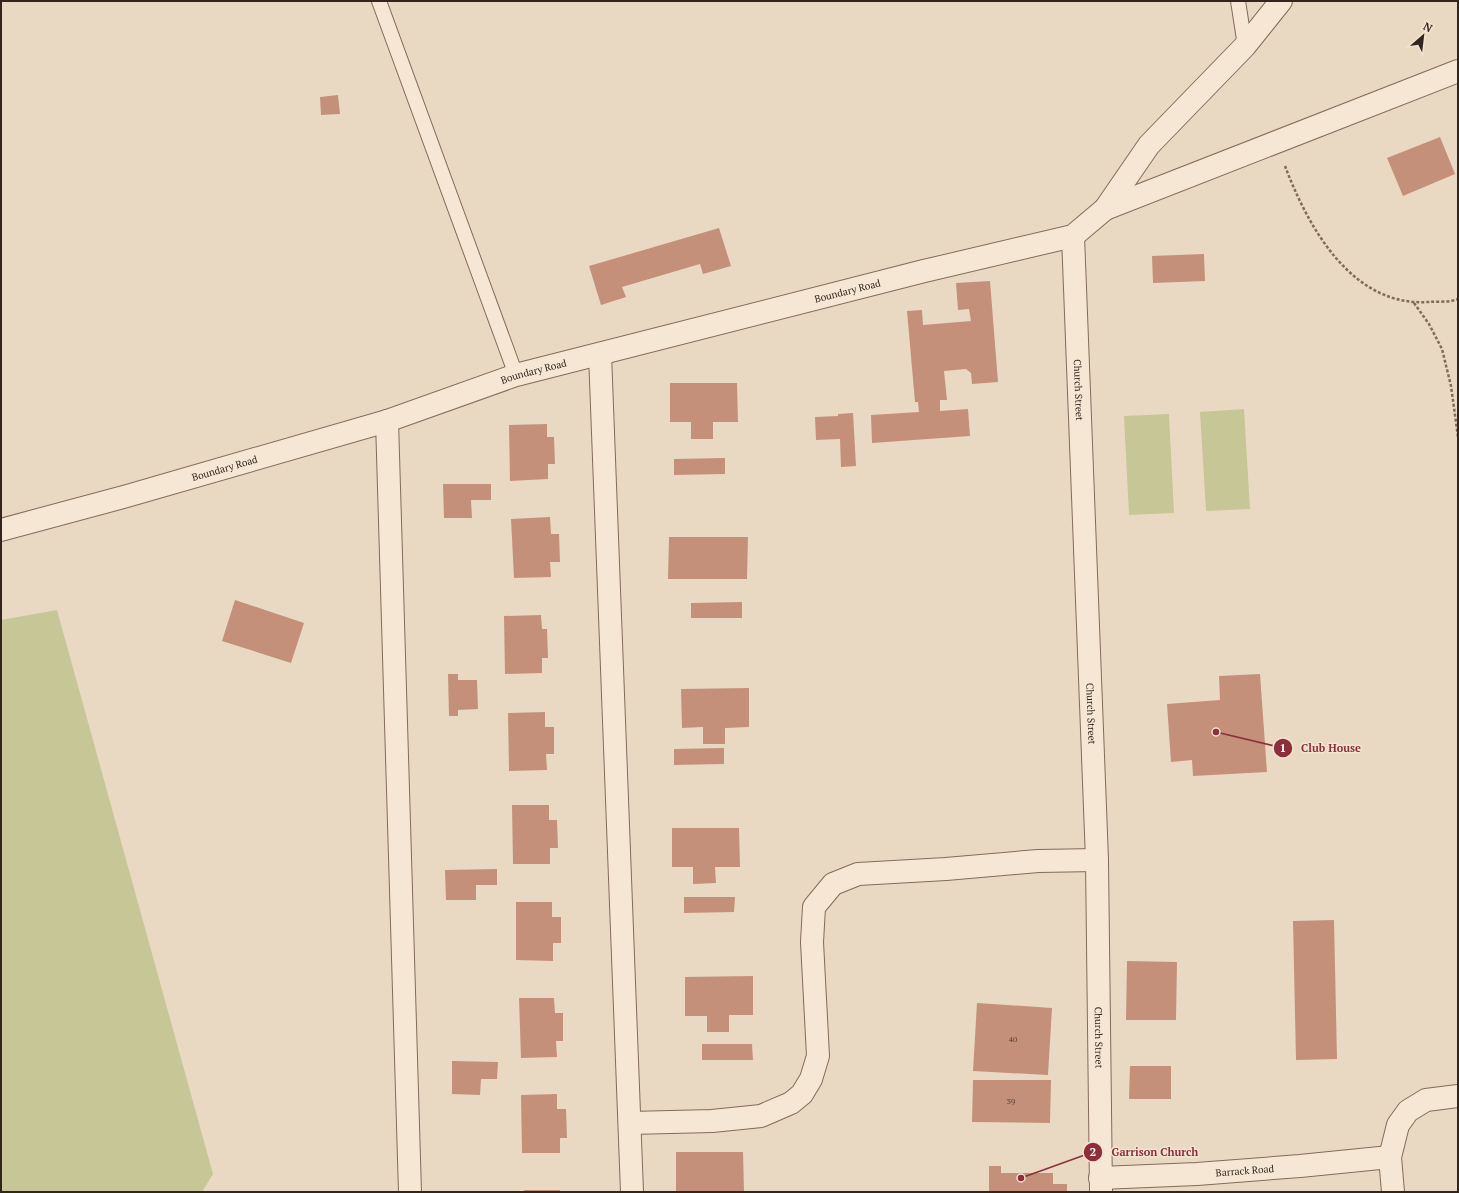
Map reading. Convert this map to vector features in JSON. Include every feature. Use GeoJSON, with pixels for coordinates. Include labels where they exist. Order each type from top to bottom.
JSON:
{"type":"FeatureCollection","features":[{"type":"Feature","properties":{"kind":"street"},"geometry":{"type":"LineString","coordinates":[[1073,236],[1105,209],[1149,145],[1245,46],[1281,1]]}},
{"type":"Feature","properties":{"kind":"street"},"geometry":{"type":"LineString","coordinates":[[1105,209],[1458,71]]}},
{"type":"Feature","properties":{"kind":"street","name":"Boundary Road"},"geometry":{"type":"LineString","coordinates":[[1,530],[127,496],[387,421],[516,375],[924,271],[1073,236]]}},
{"type":"Feature","properties":{"kind":"street","name":"Church Street"},"geometry":{"type":"LineString","coordinates":[[1073,236],[1098,860],[1100,1185]]}},
{"type":"Feature","properties":{"kind":"street"},"geometry":{"type":"LineString","coordinates":[[600,354],[632,1192]]}},
{"type":"Feature","properties":{"kind":"street"},"geometry":{"type":"LineString","coordinates":[[387,421],[410,1192]]}},
{"type":"Feature","properties":{"kind":"street"},"geometry":{"type":"LineString","coordinates":[[630,1123],[712,1121],[761,1116],[791,1103],[802,1094],[811,1079],[818,1056],[812,942],[814,907],[833,884],[858,874],[1038,861],[1098,860]]}},
{"type":"Feature","properties":{"kind":"street"},"geometry":{"type":"LineString","coordinates":[[1393,1192],[1390,1157],[1398,1125],[1408,1111],[1426,1100],[1458,1096]]}},
{"type":"Feature","properties":{"kind":"street","name":"Barrack Road"},"geometry":{"type":"LineString","coordinates":[[1100,1185],[1197,1174],[1390,1157]]}},
{"type":"Feature","properties":{"kind":"lane"},"geometry":{"type":"LineString","coordinates":[[378,1],[516,375]]}},
{"type":"Feature","properties":{"kind":"lane"},"geometry":{"type":"LineString","coordinates":[[1238,1],[1245,46]]}},
{"type":"Feature","properties":{"kind":"path"},"geometry":{"type":"LineString","coordinates":[[1276,142],[1296,195],[1323,242],[1344,268],[1368,288],[1390,298],[1414,303],[1458,299]]}},
{"type":"Feature","properties":{"kind":"path"},"geometry":{"type":"LineString","coordinates":[[1414,303],[1429,324],[1442,349],[1451,386],[1458,437]]}},
{"type":"Feature","properties":{"kind":"shaded area"},"geometry":{"type":"Polygon","coordinates":[[[1244,409],[1250,509],[1206,511],[1200,412],[1244,409]]]}},
{"type":"Feature","properties":{"kind":"shaded area"},"geometry":{"type":"Polygon","coordinates":[[[1169,414],[1174,513],[1129,515],[1124,416],[1169,414]]]}},
{"type":"Feature","properties":{"kind":"shaded area"},"geometry":{"type":"Polygon","coordinates":[[[57,610],[213,1174],[202,1192],[1,1192],[1,620],[57,610]]]}},
{"type":"Feature","properties":{"kind":"building"},"geometry":{"type":"Polygon","coordinates":[[[338,95],[340,114],[321,115],[320,97],[338,95]]]}},
{"type":"Feature","properties":{"kind":"building"},"geometry":{"type":"Polygon","coordinates":[[[1440,137],[1455,174],[1403,196],[1387,158],[1440,137]]]}},
{"type":"Feature","properties":{"kind":"building"},"geometry":{"type":"Polygon","coordinates":[[[719,228],[731,266],[703,274],[700,264],[622,287],[626,297],[601,305],[589,266],[719,228]]]}},
{"type":"Feature","properties":{"kind":"building"},"geometry":{"type":"Polygon","coordinates":[[[1204,254],[1205,281],[1153,283],[1152,256],[1204,254]]]}},
{"type":"Feature","properties":{"kind":"building"},"geometry":{"type":"Polygon","coordinates":[[[990,281],[998,382],[972,384],[971,373],[966,369],[944,371],[947,400],[940,400],[940,411],[968,409],[970,436],[872,443],[871,415],[919,412],[918,402],[915,402],[907,311],[922,310],[923,325],[971,321],[969,309],[958,310],[956,283],[990,281]]]}},
{"type":"Feature","properties":{"kind":"building"},"geometry":{"type":"Polygon","coordinates":[[[670,383],[737,383],[738,422],[713,422],[713,439],[691,439],[691,422],[670,422],[670,383]]]}},
{"type":"Feature","properties":{"kind":"building"},"geometry":{"type":"Polygon","coordinates":[[[853,413],[856,466],[841,467],[840,439],[816,440],[815,417],[838,416],[838,414],[853,413]]]}},
{"type":"Feature","properties":{"kind":"building"},"geometry":{"type":"Polygon","coordinates":[[[547,424],[547,437],[554,437],[555,464],[548,464],[548,479],[510,481],[509,425],[547,424]]]}},
{"type":"Feature","properties":{"kind":"building"},"geometry":{"type":"Polygon","coordinates":[[[725,458],[725,474],[674,475],[674,459],[725,458]]]}},
{"type":"Feature","properties":{"kind":"building"},"geometry":{"type":"Polygon","coordinates":[[[443,484],[491,484],[491,500],[471,500],[472,518],[444,518],[443,484]]]}},
{"type":"Feature","properties":{"kind":"building"},"geometry":{"type":"Polygon","coordinates":[[[550,517],[551,534],[559,534],[560,562],[550,562],[551,577],[514,578],[511,519],[550,517]]]}},
{"type":"Feature","properties":{"kind":"building"},"geometry":{"type":"Polygon","coordinates":[[[669,537],[748,537],[747,579],[668,579],[669,537]]]}},
{"type":"Feature","properties":{"kind":"building"},"geometry":{"type":"Polygon","coordinates":[[[235,600],[304,623],[291,663],[222,641],[235,600]]]}},
{"type":"Feature","properties":{"kind":"building"},"geometry":{"type":"Polygon","coordinates":[[[742,602],[742,618],[691,618],[691,603],[742,602]]]}},
{"type":"Feature","properties":{"kind":"building"},"geometry":{"type":"Polygon","coordinates":[[[541,615],[542,629],[547,629],[548,658],[542,658],[542,673],[505,674],[504,616],[541,615]]]}},
{"type":"Feature","properties":{"kind":"building"},"geometry":{"type":"Polygon","coordinates":[[[448,674],[458,674],[458,680],[477,680],[478,709],[458,710],[458,716],[449,716],[448,674]]]}},
{"type":"Feature","properties":{"kind":"building"},"geometry":{"type":"Polygon","coordinates":[[[1260,674],[1267,772],[1193,776],[1192,760],[1171,762],[1167,704],[1220,700],[1219,676],[1260,674]]]}},
{"type":"Feature","properties":{"kind":"building"},"geometry":{"type":"Polygon","coordinates":[[[749,688],[749,727],[725,728],[725,744],[703,744],[703,727],[682,728],[681,689],[749,688]]]}},
{"type":"Feature","properties":{"kind":"building"},"geometry":{"type":"Polygon","coordinates":[[[545,712],[545,727],[554,727],[554,754],[546,754],[547,770],[509,771],[508,713],[545,712]]]}},
{"type":"Feature","properties":{"kind":"building"},"geometry":{"type":"Polygon","coordinates":[[[724,748],[724,764],[674,765],[674,749],[724,748]]]}},
{"type":"Feature","properties":{"kind":"building"},"geometry":{"type":"Polygon","coordinates":[[[512,805],[549,805],[549,820],[557,820],[558,848],[550,848],[550,864],[513,864],[512,805]]]}},
{"type":"Feature","properties":{"kind":"building"},"geometry":{"type":"Polygon","coordinates":[[[672,828],[739,828],[740,867],[715,867],[716,883],[693,884],[693,867],[672,867],[672,828]]]}},
{"type":"Feature","properties":{"kind":"building"},"geometry":{"type":"Polygon","coordinates":[[[497,869],[497,885],[476,885],[476,900],[446,900],[445,870],[497,869]]]}},
{"type":"Feature","properties":{"kind":"building"},"geometry":{"type":"Polygon","coordinates":[[[684,897],[735,897],[734,912],[684,913],[684,897]]]}},
{"type":"Feature","properties":{"kind":"building"},"geometry":{"type":"Polygon","coordinates":[[[516,902],[552,902],[552,917],[561,917],[561,943],[553,943],[553,961],[516,960],[516,902]]]}},
{"type":"Feature","properties":{"kind":"building"},"geometry":{"type":"Polygon","coordinates":[[[1334,920],[1337,1059],[1296,1060],[1293,921],[1334,920]]]}},
{"type":"Feature","properties":{"kind":"building"},"geometry":{"type":"Polygon","coordinates":[[[1127,961],[1177,962],[1176,1020],[1126,1020],[1127,961]]]}},
{"type":"Feature","properties":{"kind":"building"},"geometry":{"type":"Polygon","coordinates":[[[753,976],[753,1015],[729,1015],[729,1032],[707,1032],[707,1016],[685,1016],[685,977],[753,976]]]}},
{"type":"Feature","properties":{"kind":"building"},"geometry":{"type":"Polygon","coordinates":[[[519,998],[554,998],[555,1013],[563,1013],[563,1041],[556,1041],[557,1057],[521,1058],[519,998]]]}},
{"type":"Feature","properties":{"kind":"building"},"geometry":{"type":"Polygon","coordinates":[[[977,1003],[1052,1008],[1048,1075],[973,1071],[977,1003]]]}},
{"type":"Feature","properties":{"kind":"building"},"geometry":{"type":"Polygon","coordinates":[[[702,1044],[752,1044],[753,1060],[702,1060],[702,1044]]]}},
{"type":"Feature","properties":{"kind":"building"},"geometry":{"type":"Polygon","coordinates":[[[452,1061],[498,1062],[497,1079],[481,1079],[480,1095],[452,1094],[452,1061]]]}},
{"type":"Feature","properties":{"kind":"building"},"geometry":{"type":"Polygon","coordinates":[[[1130,1066],[1171,1066],[1171,1099],[1129,1099],[1130,1066]]]}},
{"type":"Feature","properties":{"kind":"building"},"geometry":{"type":"Polygon","coordinates":[[[973,1080],[1051,1080],[1050,1123],[972,1122],[973,1080]]]}},
{"type":"Feature","properties":{"kind":"building"},"geometry":{"type":"Polygon","coordinates":[[[557,1094],[557,1109],[566,1109],[567,1138],[560,1138],[560,1153],[522,1153],[521,1095],[557,1094]]]}},
{"type":"Feature","properties":{"kind":"building"},"geometry":{"type":"Polygon","coordinates":[[[676,1152],[743,1152],[744,1191],[676,1191],[676,1152]]]}},
{"type":"Feature","properties":{"kind":"building"},"geometry":{"type":"Polygon","coordinates":[[[989,1166],[1001,1166],[1001,1173],[1053,1173],[1053,1184],[1067,1184],[1067,1192],[989,1192],[989,1166]]]}},
{"type":"Feature","properties":{"kind":"building"},"geometry":{"type":"Polygon","coordinates":[[[524,1190],[560,1190],[560,1192],[524,1192],[524,1190]]]}},
{"type":"Feature","properties":{"kind":"place","name":"Club House"},"geometry":{"type":"Point","coordinates":[1216,732]}},
{"type":"Feature","properties":{"kind":"place","name":"Garrison Church"},"geometry":{"type":"Point","coordinates":[1021,1178]}}]}
